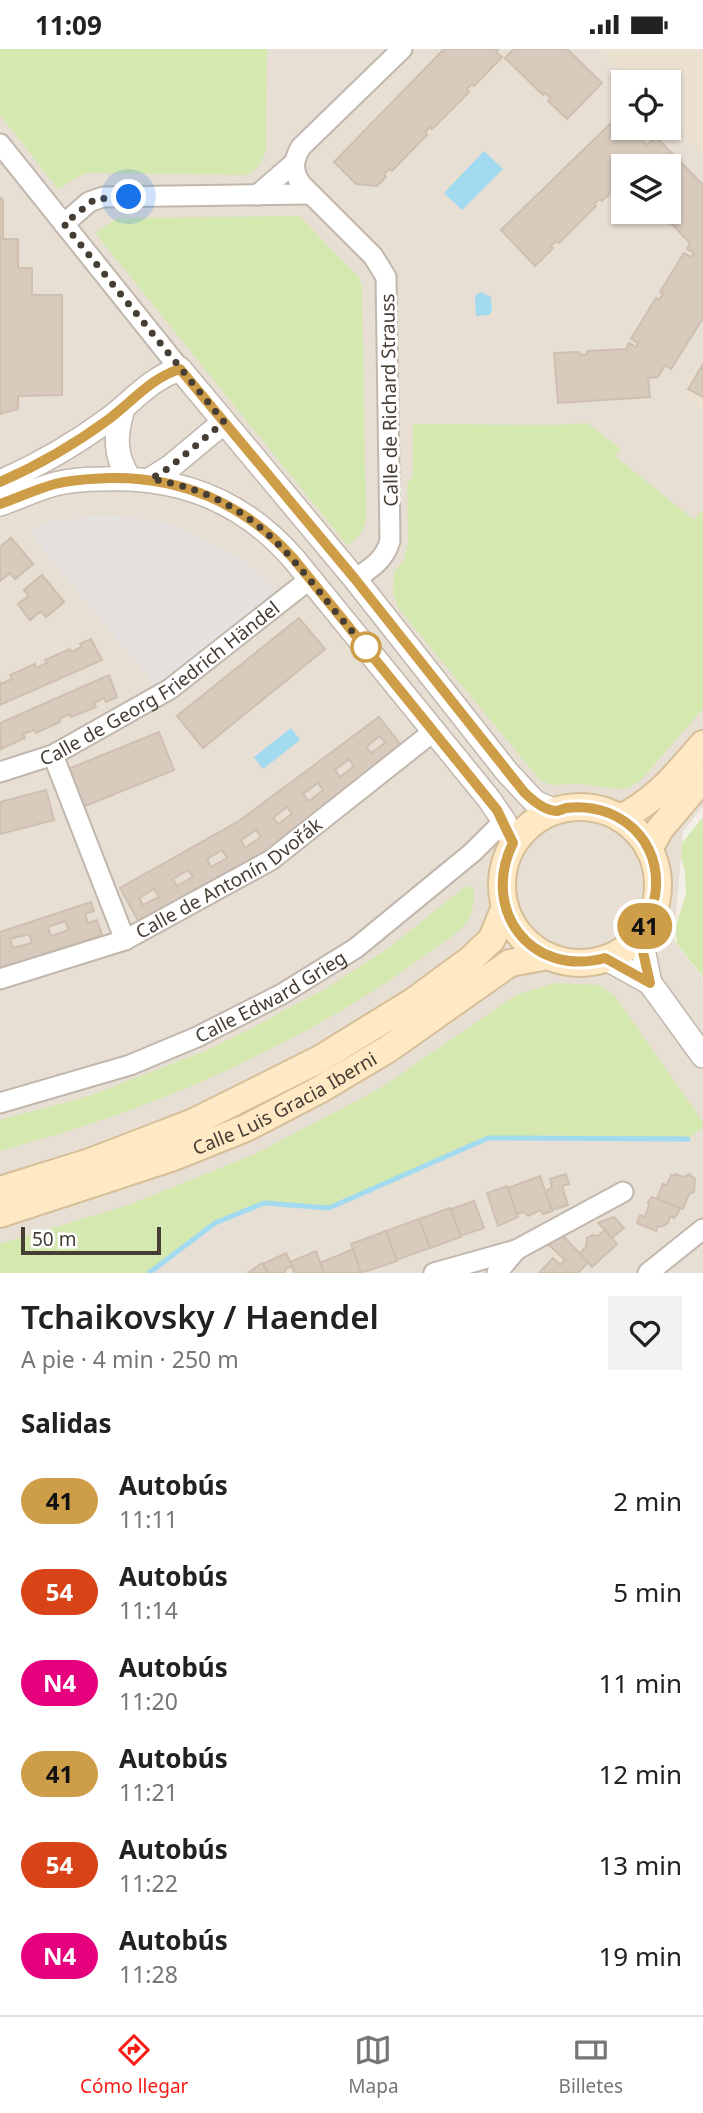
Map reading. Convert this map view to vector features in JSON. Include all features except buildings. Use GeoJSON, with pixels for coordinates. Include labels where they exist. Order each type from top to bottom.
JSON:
{"type":"FeatureCollection","features":[{"type":"Feature","properties":{"kind":"main road"},"geometry":{"type":"LineString","coordinates":[[620,818],[663,790],[703,744]]}},
{"type":"Feature","properties":{"kind":"main road"},"geometry":{"type":"LineString","coordinates":[[649,849],[660,829],[703,778]]}},
{"type":"Feature","properties":{"kind":"main road"},"geometry":{"type":"LineString","coordinates":[[568,808],[595,809],[620,818],[649,849],[654,863],[657,893],[651,915],[639,934],[618,953],[594,961],[570,962],[536,949],[517,931],[505,907],[502,894],[509,832],[555,811],[568,808]]}},
{"type":"Feature","properties":{"kind":"main road","name":"Calle Luis Gracia Iberni"},"geometry":{"type":"LineString","coordinates":[[0,1191],[90,1162],[194,1122],[320,1059],[414,1001],[471,959],[492,939],[505,907]]}},
{"type":"Feature","properties":{"kind":"main road","name":"Calle Luis Gracia Iberni"},"geometry":{"type":"LineString","coordinates":[[0,1214],[171,1158],[246,1128],[319,1090],[388,1049],[510,963],[548,955]]}},
{"type":"Feature","properties":{"kind":"street"},"geometry":{"type":"LineString","coordinates":[[257,195],[294,163],[301,147],[402,49]]}},
{"type":"Feature","properties":{"kind":"street"},"geometry":{"type":"LineString","coordinates":[[0,144],[180,369],[355,579],[524,792],[535,802],[555,811]]}},
{"type":"Feature","properties":{"kind":"street","name":"Calle de Richard Strauss"},"geometry":{"type":"LineString","coordinates":[[294,163],[297,177],[373,256],[386,277],[390,541],[380,562],[355,579]]}},
{"type":"Feature","properties":{"kind":"street"},"geometry":{"type":"LineString","coordinates":[[64,224],[89,202],[103,197],[311,194]]}},
{"type":"Feature","properties":{"kind":"street"},"geometry":{"type":"LineString","coordinates":[[0,482],[65,448],[122,409],[157,378],[180,369]]}},
{"type":"Feature","properties":{"kind":"street"},"geometry":{"type":"LineString","coordinates":[[122,409],[116,445],[120,463],[140,478]]}},
{"type":"Feature","properties":{"kind":"street"},"geometry":{"type":"LineString","coordinates":[[140,478],[170,467],[224,422]]}},
{"type":"Feature","properties":{"kind":"street"},"geometry":{"type":"LineString","coordinates":[[0,504],[56,484],[80,479],[140,478],[185,487],[233,508],[270,535],[310,579],[489,799],[509,832]]}},
{"type":"Feature","properties":{"kind":"street","name":"Calle de Georg Friedrich Händel"},"geometry":{"type":"LineString","coordinates":[[0,772],[53,755],[170,689],[310,579]]}},
{"type":"Feature","properties":{"kind":"street","name":"Calle de Antonín Dvořák"},"geometry":{"type":"LineString","coordinates":[[0,979],[125,940],[271,860],[434,730]]}},
{"type":"Feature","properties":{"kind":"street"},"geometry":{"type":"LineString","coordinates":[[53,755],[125,940]]}},
{"type":"Feature","properties":{"kind":"street","name":"Calle Edward Grieg"},"geometry":{"type":"LineString","coordinates":[[0,1103],[130,1065],[197,1037],[282,994],[366,940],[473,852],[509,832]]}},
{"type":"Feature","properties":{"kind":"street"},"geometry":{"type":"LineString","coordinates":[[639,934],[650,983],[703,1056]]}},
{"type":"Feature","properties":{"kind":"street"},"geometry":{"type":"LineString","coordinates":[[605,958],[650,983]]}},
{"type":"Feature","properties":{"kind":"street"},"geometry":{"type":"LineString","coordinates":[[433,1273],[516,1250],[624,1192]]}},
{"type":"Feature","properties":{"kind":"street"},"geometry":{"type":"LineString","coordinates":[[648,1273],[703,1229]]}},
{"type":"Feature","properties":{"kind":"street"},"geometry":{"type":"LineString","coordinates":[[497,1273],[516,1250]]}},
{"type":"Feature","properties":{"kind":"shaded area"},"geometry":{"type":"Polygon","coordinates":[[[0,49],[703,49],[703,807],[683,831],[674,941],[703,978],[703,1273],[0,1273],[0,49]]]}},
{"type":"Feature","properties":{"kind":"shaded area"},"geometry":{"type":"Polygon","coordinates":[[[600,49],[703,49],[703,154],[681,131],[681,70],[621,70],[600,49]]]}},
{"type":"Feature","properties":{"kind":"shaded area"},"geometry":{"type":"Polygon","coordinates":[[[703,357],[703,412],[682,394],[703,357]]]}},
{"type":"Feature","properties":{"kind":"shaded area"},"geometry":{"type":"Polygon","coordinates":[[[103,515],[157,520],[185,530],[240,558],[258,572],[277,593],[155,685],[29,532],[48,522],[103,515]]]}},
{"type":"Feature","properties":{"kind":"green space"},"geometry":{"type":"Polygon","coordinates":[[[0,49],[267,49],[266,150],[261,162],[246,175],[90,173],[79,176],[58,189],[0,115],[0,49]]]}},
{"type":"Feature","properties":{"kind":"green space"},"geometry":{"type":"Polygon","coordinates":[[[299,216],[359,277],[362,287],[366,521],[359,536],[347,545],[95,233],[118,218],[299,216]]]}},
{"type":"Feature","properties":{"kind":"green space"},"geometry":{"type":"Polygon","coordinates":[[[587,423],[621,449],[615,456],[694,520],[703,509],[703,709],[640,781],[628,788],[581,784],[550,785],[539,779],[399,609],[393,594],[394,572],[404,560],[408,543],[407,484],[413,477],[413,424],[587,423]]]}},
{"type":"Feature","properties":{"kind":"green space"},"geometry":{"type":"Polygon","coordinates":[[[703,817],[703,977],[677,944],[675,929],[686,894],[682,843],[703,817]]]}},
{"type":"Feature","properties":{"kind":"green space"},"geometry":{"type":"Polygon","coordinates":[[[466,886],[473,888],[473,906],[468,920],[458,931],[401,973],[314,1026],[253,1058],[169,1096],[0,1151],[0,1120],[92,1095],[205,1051],[252,1028],[328,987],[390,947],[466,886]]]}},
{"type":"Feature","properties":{"kind":"green space"},"geometry":{"type":"Polygon","coordinates":[[[555,983],[599,985],[615,996],[703,1122],[703,1127],[688,1139],[488,1139],[329,1208],[264,1203],[215,1223],[149,1273],[0,1273],[0,1244],[128,1205],[255,1154],[379,1089],[516,995],[555,983]]]}},
{"type":"Feature","properties":{"kind":"water"},"geometry":{"type":"Polygon","coordinates":[[[484,151],[503,169],[462,210],[444,193],[484,151]]]}},
{"type":"Feature","properties":{"kind":"water"},"geometry":{"type":"Polygon","coordinates":[[[481,292],[491,297],[492,311],[489,315],[476,316],[475,296],[481,292]]]}},
{"type":"Feature","properties":{"kind":"water"},"geometry":{"type":"Polygon","coordinates":[[[291,728],[300,740],[263,769],[254,757],[291,728]]]}},
{"type":"Feature","properties":{"kind":"waterway"},"geometry":{"type":"LineString","coordinates":[[149,1273],[215,1223],[264,1203],[329,1208],[488,1138],[688,1139]]}},
{"type":"Feature","properties":{"kind":"bus line","name":"41"},"geometry":{"type":"LineString","coordinates":[[0,482],[74,443],[122,409],[157,378],[180,369],[355,579],[524,792],[535,802],[555,811],[582,807],[608,812],[620,818],[641,837],[649,849],[657,877],[654,908],[639,934],[650,983],[605,958],[582,962],[559,960],[536,949],[517,931],[505,907],[502,894],[503,867],[513,843],[497,810],[293,558],[251,519],[207,495],[151,479],[80,479],[56,484],[0,504]]}},
{"type":"Feature","properties":{"kind":"route"},"geometry":{"type":"LineString","coordinates":[[129,197],[95,199],[64,224],[224,422],[170,467],[151,479],[207,495],[251,519],[293,558],[366,647]]}}]}
